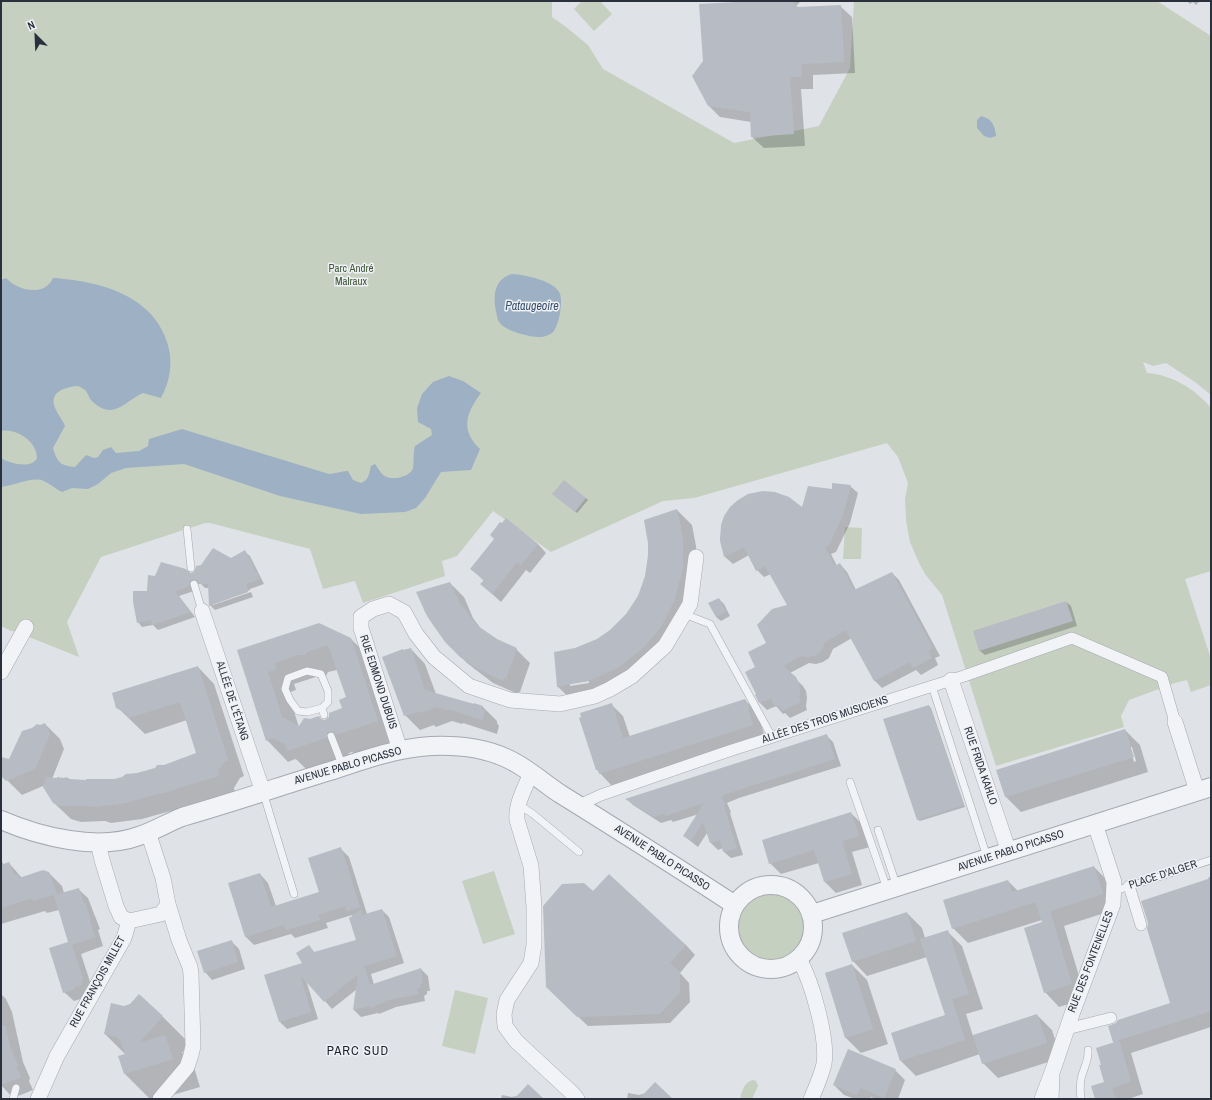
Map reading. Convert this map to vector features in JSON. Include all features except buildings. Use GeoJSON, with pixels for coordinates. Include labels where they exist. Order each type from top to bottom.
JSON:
{"type":"FeatureCollection","features":[{"type":"Feature","properties":{"kind":"street","name":"RUE EDMOND DUBUIS"},"geometry":{"type":"LineString","coordinates":[[400,750],[361,628],[361,617],[373,609],[389,604],[404,612],[416,634],[434,656],[469,686],[510,700],[560,704],[595,696],[610,689],[632,676],[664,646],[690,604],[696,557]]}},
{"type":"Feature","properties":{"kind":"street","name":"ALLÉE DE L'ÉTANG"},"geometry":{"type":"LineString","coordinates":[[202,611],[263,792]]}},
{"type":"Feature","properties":{"kind":"street"},"geometry":{"type":"LineString","coordinates":[[1,672],[26,627]]}},
{"type":"Feature","properties":{"kind":"street","name":"ALLÉE DES TROIS MUSICIENS"},"geometry":{"type":"LineString","coordinates":[[579,805],[601,795],[772,737],[964,676],[1072,638],[1162,677],[1175,722]]}},
{"type":"Feature","properties":{"kind":"street","name":"RUE FRIDA KAHLO"},"geometry":{"type":"LineString","coordinates":[[951,680],[1009,852]]}},
{"type":"Feature","properties":{"kind":"street"},"geometry":{"type":"LineString","coordinates":[[1175,722],[1204,789]]}},
{"type":"Feature","properties":{"kind":"street","name":"AVENUE PABLO PICASSO"},"geometry":{"type":"LineString","coordinates":[[1,820],[42,834],[73,841],[121,841],[139,837],[170,822],[400,750],[430,746],[471,748],[505,758],[531,772],[559,792],[735,906]]}},
{"type":"Feature","properties":{"kind":"street"},"geometry":{"type":"LineString","coordinates":[[531,772],[516,812],[531,866],[533,880],[534,945],[531,963],[507,1000],[504,1014],[505,1026],[516,1041],[577,1099]]}},
{"type":"Feature","properties":{"kind":"street","name":"AVENUE PABLO PICASSO"},"geometry":{"type":"LineString","coordinates":[[812,914],[1204,789]]}},
{"type":"Feature","properties":{"kind":"street","name":"RUE DES FONTENELLES"},"geometry":{"type":"LineString","coordinates":[[1042,1099],[1072,1014],[1114,904],[1122,888],[1112,870],[1095,824]]}},
{"type":"Feature","properties":{"kind":"street"},"geometry":{"type":"LineString","coordinates":[[148,832],[163,878],[168,904],[179,940],[190,967],[193,1046],[187,1067],[160,1099]]}},
{"type":"Feature","properties":{"kind":"street"},"geometry":{"type":"LineString","coordinates":[[98,842],[116,906],[121,917],[129,921],[162,914],[168,904]]}},
{"type":"Feature","properties":{"kind":"street"},"geometry":{"type":"LineString","coordinates":[[769,885],[791,889],[807,904],[812,914],[814,924],[812,938],[806,951],[799,959],[786,966],[772,969],[757,967],[744,960],[735,948],[730,934],[730,919],[735,906],[744,895],[755,888],[769,885]]}},
{"type":"Feature","properties":{"kind":"street"},"geometry":{"type":"LineString","coordinates":[[1122,888],[1141,925]]}},
{"type":"Feature","properties":{"kind":"street","name":"RUE FRANÇOIS MILLET"},"geometry":{"type":"LineString","coordinates":[[38,1099],[57,1056],[124,938],[129,921]]}},
{"type":"Feature","properties":{"kind":"street"},"geometry":{"type":"LineString","coordinates":[[799,959],[808,980],[824,1039],[824,1063],[811,1099]]}},
{"type":"Feature","properties":{"kind":"street"},"geometry":{"type":"LineString","coordinates":[[1067,1030],[1111,1018]]}},
{"type":"Feature","properties":{"kind":"street"},"geometry":{"type":"LineString","coordinates":[[1053,1099],[1054,1068]]}},
{"type":"Feature","properties":{"kind":"lane"},"geometry":{"type":"LineString","coordinates":[[187,529],[191,568]]}},
{"type":"Feature","properties":{"kind":"lane"},"geometry":{"type":"LineString","coordinates":[[194,584],[202,611]]}},
{"type":"Feature","properties":{"kind":"lane"},"geometry":{"type":"LineString","coordinates":[[684,614],[710,624],[772,737]]}},
{"type":"Feature","properties":{"kind":"lane"},"geometry":{"type":"LineString","coordinates":[[307,671],[321,674],[328,691],[328,702],[323,711],[298,711],[290,700],[285,688],[288,678],[307,671]]}},
{"type":"Feature","properties":{"kind":"lane"},"geometry":{"type":"LineString","coordinates":[[932,686],[987,859]]}},
{"type":"Feature","properties":{"kind":"lane"},"geometry":{"type":"LineString","coordinates":[[331,736],[343,767]]}},
{"type":"Feature","properties":{"kind":"lane"},"geometry":{"type":"LineString","coordinates":[[850,782],[892,889]]}},
{"type":"Feature","properties":{"kind":"lane"},"geometry":{"type":"LineString","coordinates":[[263,792],[294,894]]}},
{"type":"Feature","properties":{"kind":"lane"},"geometry":{"type":"LineString","coordinates":[[518,804],[533,814],[578,852]]}},
{"type":"Feature","properties":{"kind":"lane"},"geometry":{"type":"LineString","coordinates":[[878,830],[892,889]]}},
{"type":"Feature","properties":{"kind":"lane","name":"PLACE D'ALGER"},"geometry":{"type":"LineString","coordinates":[[1122,888],[1211,860]]}},
{"type":"Feature","properties":{"kind":"lane"},"geometry":{"type":"LineString","coordinates":[[1082,1099],[1080,1089],[1089,1058],[1088,1050]]}},
{"type":"Feature","properties":{"kind":"lane"},"geometry":{"type":"LineString","coordinates":[[13,1099],[16,1088]]}},
{"type":"Feature","properties":{"kind":"green space","name":"Parc André Malraux"},"geometry":{"type":"Polygon","coordinates":[[[1,1],[552,1],[552,17],[588,45],[603,69],[734,143],[819,126],[850,68],[854,1],[1157,1],[1211,36],[1211,395],[1195,382],[1166,363],[1153,366],[1143,362],[1147,373],[1157,374],[1183,384],[1205,401],[1211,408],[1211,571],[1185,579],[1211,659],[1211,685],[1191,692],[1187,680],[1129,700],[1121,716],[1124,727],[996,766],[942,595],[925,574],[910,542],[906,520],[905,499],[908,483],[898,457],[887,443],[694,498],[663,501],[551,552],[493,511],[457,556],[442,561],[445,576],[363,603],[355,581],[323,589],[310,549],[210,523],[205,523],[101,557],[67,622],[79,657],[1,626],[1,1]]]}},
{"type":"Feature","properties":{"kind":"green space"},"geometry":{"type":"Polygon","coordinates":[[[582,1],[600,1],[612,14],[594,31],[574,9],[582,1]]]}},
{"type":"Feature","properties":{"kind":"green space"},"geometry":{"type":"Polygon","coordinates":[[[845,527],[862,528],[861,559],[843,559],[845,527]]]}},
{"type":"Feature","properties":{"kind":"green space"},"geometry":{"type":"Polygon","coordinates":[[[494,871],[515,934],[483,944],[462,881],[494,871]]]}},
{"type":"Feature","properties":{"kind":"green space"},"geometry":{"type":"Polygon","coordinates":[[[771,890],[790,896],[800,906],[806,925],[800,944],[790,954],[771,960],[752,954],[742,944],[736,925],[742,906],[752,896],[771,890]]]}},
{"type":"Feature","properties":{"kind":"green space"},"geometry":{"type":"Polygon","coordinates":[[[455,990],[488,998],[475,1054],[442,1046],[455,990]]]}},
{"type":"Feature","properties":{"kind":"green space"},"geometry":{"type":"Polygon","coordinates":[[[753,1080],[756,1081],[758,1086],[752,1099],[740,1099],[745,1085],[753,1080]]]}},
{"type":"Feature","properties":{"kind":"water"},"geometry":{"type":"Polygon","coordinates":[[[981,116],[988,119],[992,123],[996,136],[990,138],[984,136],[977,128],[977,120],[981,116]]]}},
{"type":"Feature","properties":{"kind":"water","name":"Pataugeoire"},"geometry":{"type":"Polygon","coordinates":[[[512,274],[544,281],[551,284],[559,292],[561,300],[560,312],[555,329],[551,334],[542,337],[526,335],[507,329],[499,322],[495,305],[496,289],[501,280],[512,274]]]}},
{"type":"Feature","properties":{"kind":"water"},"geometry":{"type":"Polygon","coordinates":[[[6,278],[17,286],[31,290],[44,288],[53,278],[106,287],[138,303],[151,314],[161,328],[168,345],[170,352],[170,372],[167,385],[161,398],[143,393],[119,408],[107,410],[93,402],[86,391],[78,386],[63,389],[56,395],[54,404],[65,426],[53,448],[58,460],[66,466],[75,467],[86,455],[94,458],[98,457],[103,450],[111,447],[116,453],[139,451],[148,446],[149,439],[182,429],[329,474],[348,471],[353,480],[361,483],[367,478],[371,466],[375,464],[386,477],[400,478],[408,474],[413,468],[415,446],[432,435],[431,429],[418,422],[417,408],[422,394],[433,382],[449,376],[463,381],[481,393],[469,414],[467,421],[470,435],[480,449],[471,470],[441,472],[425,498],[416,508],[405,512],[361,514],[280,496],[184,464],[126,468],[111,473],[98,484],[88,489],[72,488],[62,492],[46,482],[39,480],[29,480],[1,487],[1,458],[15,464],[26,464],[31,463],[37,458],[33,446],[25,437],[13,432],[1,431],[1,280],[6,278]]]}},
{"type":"Feature","properties":{"kind":"district","name":"PARC SUD"},"geometry":{"type":"Point","coordinates":[358,1052]}}]}
